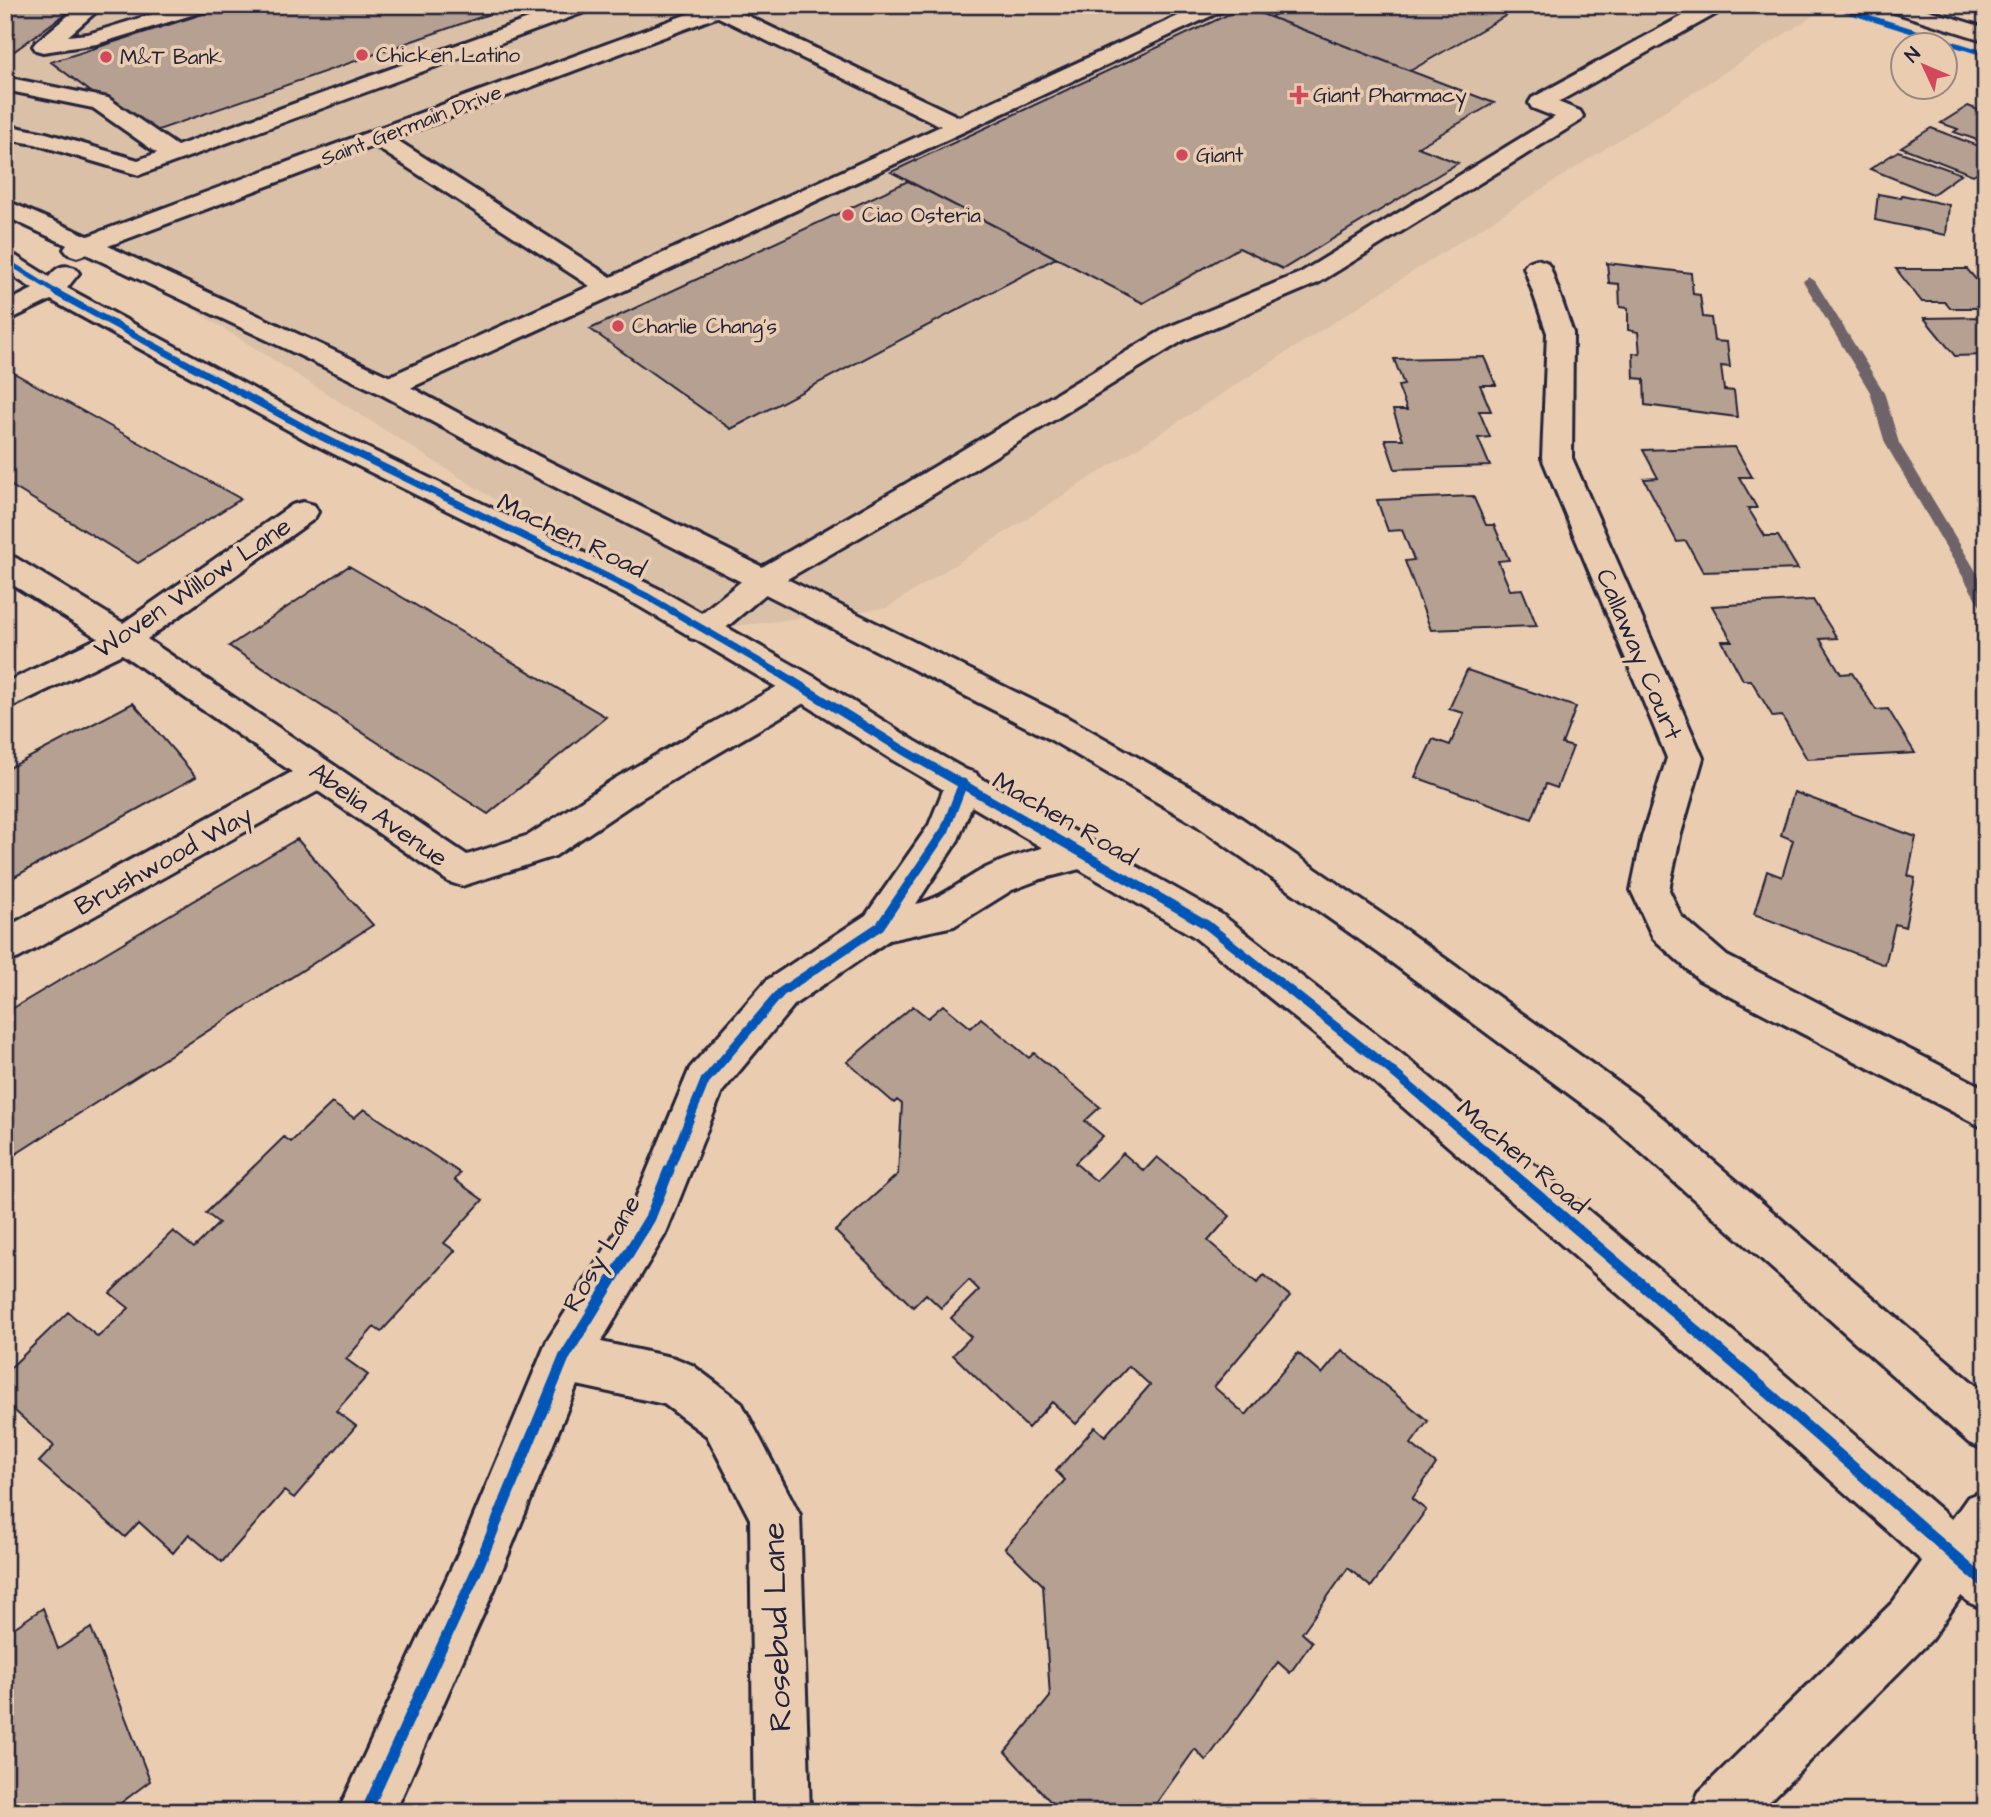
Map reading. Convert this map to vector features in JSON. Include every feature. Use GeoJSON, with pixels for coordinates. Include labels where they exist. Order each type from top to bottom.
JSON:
{"type":"FeatureCollection","features":[{"type":"Feature","properties":{"kind":"street"},"geometry":{"type":"LineString","coordinates":[[13,68],[94,5]]}},
{"type":"Feature","properties":{"kind":"street"},"geometry":{"type":"LineString","coordinates":[[45,45],[90,40],[204,5]]}},
{"type":"Feature","properties":{"kind":"street"},"geometry":{"type":"LineString","coordinates":[[5,132],[38,138],[139,168],[586,5]]}},
{"type":"Feature","properties":{"kind":"street"},"geometry":{"type":"LineString","coordinates":[[389,387],[610,288],[1219,5]]}},
{"type":"Feature","properties":{"kind":"street"},"geometry":{"type":"LineString","coordinates":[[702,629],[764,579],[908,496],[1175,334],[1309,278],[1572,116],[1540,103],[1718,5]]}},
{"type":"Feature","properties":{"kind":"street"},"geometry":{"type":"LineString","coordinates":[[1891,5],[1986,36]]}},
{"type":"Feature","properties":{"kind":"street"},"geometry":{"type":"LineString","coordinates":[[719,7],[959,126]]}},
{"type":"Feature","properties":{"kind":"street","name":"Saint Germain Drive"},"geometry":{"type":"LineString","coordinates":[[5,314],[47,267],[91,245],[719,7]]}},
{"type":"Feature","properties":{"kind":"street"},"geometry":{"type":"LineString","coordinates":[[13,68],[100,103],[175,155]]}},
{"type":"Feature","properties":{"kind":"street"},"geometry":{"type":"LineString","coordinates":[[378,138],[610,288]]}},
{"type":"Feature","properties":{"kind":"street","name":"Machen Road"},"geometry":{"type":"LineString","coordinates":[[5,206],[389,387],[528,462],[1058,727],[1209,815],[1394,943],[1623,1110],[1986,1426]]}},
{"type":"Feature","properties":{"kind":"street","name":"Saint Germain Drive"},"geometry":{"type":"LineString","coordinates":[[8,264],[47,267],[91,245]]}},
{"type":"Feature","properties":{"kind":"street","name":"Machen Road"},"geometry":{"type":"LineString","coordinates":[[8,264],[47,267],[320,436],[648,597],[804,687],[903,750],[1207,925],[1388,1068],[1762,1387],[1971,1571]]}},
{"type":"Feature","properties":{"kind":"street","name":"Callaway Court"},"geometry":{"type":"LineString","coordinates":[[1537,267],[1560,333],[1558,458],[1685,758],[1661,837],[1650,890],[1667,926],[1713,968],[1986,1110]]}},
{"type":"Feature","properties":{"kind":"street","name":"Woven Willow Lane"},"geometry":{"type":"LineString","coordinates":[[5,698],[124,639],[303,512]]}},
{"type":"Feature","properties":{"kind":"street","name":"Abelia Avenue"},"geometry":{"type":"LineString","coordinates":[[5,565],[124,639],[462,871],[541,846],[627,789],[804,687]]}},
{"type":"Feature","properties":{"kind":"street","name":"Brushwood Way"},"geometry":{"type":"LineString","coordinates":[[5,947],[320,773]]}},
{"type":"Feature","properties":{"kind":"street","name":"Rosy Lane"},"geometry":{"type":"LineString","coordinates":[[366,1812],[475,1572],[564,1357],[650,1218],[705,1080],[781,992],[880,926],[945,830],[962,783]]}},
{"type":"Feature","properties":{"kind":"street","name":"Rosy Lane"},"geometry":{"type":"LineString","coordinates":[[880,926],[940,915],[999,879],[1037,865],[1086,854]]}},
{"type":"Feature","properties":{"kind":"street","name":"Rosebud Lane"},"geometry":{"type":"LineString","coordinates":[[564,1357],[675,1382],[724,1419],[775,1515],[782,1812]]}},
{"type":"Feature","properties":{"kind":"street"},"geometry":{"type":"LineString","coordinates":[[1719,1812],[1912,1621],[1971,1571],[1986,1515]]}},
{"type":"Feature","properties":{"kind":"shaded area"},"geometry":{"type":"Polygon","coordinates":[[[5,5],[706,5],[164,216],[731,5],[1830,5],[887,608],[702,630],[91,245],[5,217],[5,5]]]}},
{"type":"Feature","properties":{"kind":"building"},"geometry":{"type":"Polygon","coordinates":[[[5,5],[77,5],[5,58],[5,5]]]}},
{"type":"Feature","properties":{"kind":"building"},"geometry":{"type":"Polygon","coordinates":[[[231,5],[515,5],[147,134],[51,62],[231,5]]]}},
{"type":"Feature","properties":{"kind":"building"},"geometry":{"type":"Polygon","coordinates":[[[1293,5],[1524,5],[1410,71],[1270,17],[1293,5]]]}},
{"type":"Feature","properties":{"kind":"building","name":"Giant"},"geometry":{"type":"Polygon","coordinates":[[[1244,7],[1494,103],[1418,147],[1458,163],[1283,269],[1239,248],[1143,303],[891,172],[1244,7]]]}},
{"type":"Feature","properties":{"kind":"building"},"geometry":{"type":"Polygon","coordinates":[[[1968,106],[1986,113],[1986,143],[1954,132],[1958,129],[1941,123],[1968,106]]]}},
{"type":"Feature","properties":{"kind":"building"},"geometry":{"type":"Polygon","coordinates":[[[1931,128],[1986,149],[1986,167],[1973,175],[1901,147],[1931,128]]]}},
{"type":"Feature","properties":{"kind":"building"},"geometry":{"type":"Polygon","coordinates":[[[1898,151],[1961,174],[1933,194],[1870,169],[1898,151]]]}},
{"type":"Feature","properties":{"kind":"building"},"geometry":{"type":"Polygon","coordinates":[[[908,181],[1056,258],[731,429],[590,329],[908,181]]]}},
{"type":"Feature","properties":{"kind":"building"},"geometry":{"type":"Polygon","coordinates":[[[1878,194],[1901,198],[1902,195],[1949,205],[1946,235],[1875,220],[1878,194]]]}},
{"type":"Feature","properties":{"kind":"building"},"geometry":{"type":"Polygon","coordinates":[[[1607,263],[1691,273],[1693,294],[1700,295],[1703,317],[1711,318],[1714,341],[1727,342],[1730,367],[1721,366],[1724,390],[1734,391],[1737,417],[1645,405],[1644,379],[1634,378],[1633,353],[1640,354],[1638,332],[1628,330],[1628,308],[1620,307],[1619,284],[1609,283],[1607,263]]]}},
{"type":"Feature","properties":{"kind":"building"},"geometry":{"type":"Polygon","coordinates":[[[1896,269],[1967,269],[1986,291],[1986,308],[1950,308],[1945,302],[1922,302],[1896,269]]]}},
{"type":"Feature","properties":{"kind":"building"},"geometry":{"type":"Polygon","coordinates":[[[1986,317],[1986,355],[1955,356],[1924,318],[1986,317]]]}},
{"type":"Feature","properties":{"kind":"building"},"geometry":{"type":"Polygon","coordinates":[[[1484,357],[1496,385],[1480,385],[1491,411],[1479,411],[1490,437],[1478,438],[1490,466],[1395,469],[1385,439],[1403,439],[1393,410],[1407,410],[1398,386],[1404,385],[1394,359],[1484,357]]]}},
{"type":"Feature","properties":{"kind":"building"},"geometry":{"type":"Polygon","coordinates":[[[5,368],[241,499],[138,563],[5,482],[5,368]]]}},
{"type":"Feature","properties":{"kind":"building"},"geometry":{"type":"Polygon","coordinates":[[[1735,447],[1752,477],[1739,477],[1757,508],[1748,508],[1765,536],[1778,536],[1798,569],[1703,572],[1686,541],[1677,542],[1644,479],[1658,478],[1643,450],[1735,447]]]}},
{"type":"Feature","properties":{"kind":"building"},"geometry":{"type":"Polygon","coordinates":[[[1473,496],[1486,525],[1494,525],[1509,560],[1498,561],[1510,590],[1522,589],[1537,626],[1431,630],[1405,561],[1414,560],[1402,530],[1388,531],[1377,500],[1473,496]]]}},
{"type":"Feature","properties":{"kind":"building"},"geometry":{"type":"Polygon","coordinates":[[[349,566],[606,717],[488,814],[229,646],[349,566]]]}},
{"type":"Feature","properties":{"kind":"building"},"geometry":{"type":"Polygon","coordinates":[[[1813,600],[1837,638],[1820,639],[1841,674],[1852,673],[1876,710],[1888,709],[1915,753],[1807,759],[1782,716],[1773,717],[1751,680],[1743,680],[1722,641],[1732,641],[1712,606],[1813,600]]]}},
{"type":"Feature","properties":{"kind":"building"},"geometry":{"type":"Polygon","coordinates":[[[1467,670],[1576,707],[1562,744],[1573,747],[1557,788],[1546,784],[1532,819],[1415,777],[1433,739],[1450,745],[1464,713],[1449,709],[1467,670]]]}},
{"type":"Feature","properties":{"kind":"building"},"geometry":{"type":"Polygon","coordinates":[[[133,703],[196,777],[5,882],[5,770],[133,703]]]}},
{"type":"Feature","properties":{"kind":"building"},"geometry":{"type":"Polygon","coordinates":[[[1794,792],[1916,837],[1908,876],[1915,878],[1905,927],[1895,924],[1885,965],[1754,914],[1767,871],[1782,877],[1793,840],[1781,835],[1794,792]]]}},
{"type":"Feature","properties":{"kind":"building"},"geometry":{"type":"Polygon","coordinates":[[[297,839],[373,925],[5,1161],[5,1013],[297,839]]]}},
{"type":"Feature","properties":{"kind":"building"},"geometry":{"type":"Polygon","coordinates":[[[943,1005],[971,1028],[981,1018],[1029,1058],[1034,1053],[1100,1107],[1085,1121],[1103,1136],[1075,1163],[1096,1181],[1123,1153],[1144,1171],[1157,1157],[1230,1216],[1208,1241],[1257,1283],[1264,1275],[1290,1296],[1214,1387],[1246,1415],[1298,1353],[1322,1374],[1342,1350],[1428,1421],[1411,1444],[1436,1464],[1412,1499],[1426,1510],[1371,1587],[1348,1568],[1302,1633],[1312,1642],[1290,1673],[1278,1662],[1206,1761],[1195,1749],[1150,1812],[1060,1812],[1005,1752],[1050,1697],[1043,1585],[1005,1548],[1065,1480],[1056,1471],[1095,1427],[1105,1436],[1150,1385],[1129,1366],[1076,1424],[1052,1402],[1028,1428],[953,1355],[971,1337],[951,1318],[979,1290],[969,1280],[941,1308],[926,1294],[913,1307],[835,1231],[898,1174],[902,1104],[897,1100],[894,1103],[847,1062],[913,1006],[928,1018],[943,1005]]]}},
{"type":"Feature","properties":{"kind":"building"},"geometry":{"type":"Polygon","coordinates":[[[332,1103],[354,1118],[364,1109],[460,1173],[455,1180],[483,1200],[444,1243],[455,1251],[381,1332],[374,1327],[346,1359],[368,1375],[336,1411],[356,1426],[294,1498],[284,1491],[222,1562],[189,1534],[173,1553],[139,1522],[125,1537],[39,1462],[54,1446],[5,1402],[5,1373],[68,1312],[98,1337],[129,1308],[110,1293],[173,1231],[194,1248],[219,1223],[206,1213],[284,1137],[291,1142],[332,1103]]]}},
{"type":"Feature","properties":{"kind":"building"},"geometry":{"type":"Polygon","coordinates":[[[43,1608],[58,1649],[91,1628],[150,1781],[109,1812],[5,1812],[5,1634],[43,1608]]]}},
{"type":"Feature","properties":{"kind":"waterway"},"geometry":{"type":"LineString","coordinates":[[1809,281],[1877,392],[1892,443],[1986,602]]}},
{"type":"Feature","properties":{"kind":"cycle path"},"geometry":{"type":"LineString","coordinates":[[1829,5],[1986,54]]}},
{"type":"Feature","properties":{"kind":"cycle path"},"geometry":{"type":"LineString","coordinates":[[5,260],[51,290],[320,436],[648,597],[804,687],[903,750],[1207,925],[1388,1068],[1762,1387],[1986,1584]]}},
{"type":"Feature","properties":{"kind":"cycle path"},"geometry":{"type":"LineString","coordinates":[[366,1812],[476,1572],[564,1358],[650,1218],[705,1081],[781,992],[880,926],[945,830],[963,783]]}},
{"type":"Feature","properties":{"kind":"place","name":"Chicken Latino"},"geometry":{"type":"Point","coordinates":[362,55]}},
{"type":"Feature","properties":{"kind":"place","name":"M&T Bank"},"geometry":{"type":"Point","coordinates":[106,57]}},
{"type":"Feature","properties":{"kind":"place","name":"Giant Pharmacy"},"geometry":{"type":"Point","coordinates":[1299,95]}},
{"type":"Feature","properties":{"kind":"place","name":"Giant"},"geometry":{"type":"Point","coordinates":[1182,155]}},
{"type":"Feature","properties":{"kind":"place","name":"Ciao Osteria"},"geometry":{"type":"Point","coordinates":[848,215]}},
{"type":"Feature","properties":{"kind":"place","name":"Charlie Chang's"},"geometry":{"type":"Point","coordinates":[618,326]}}]}
